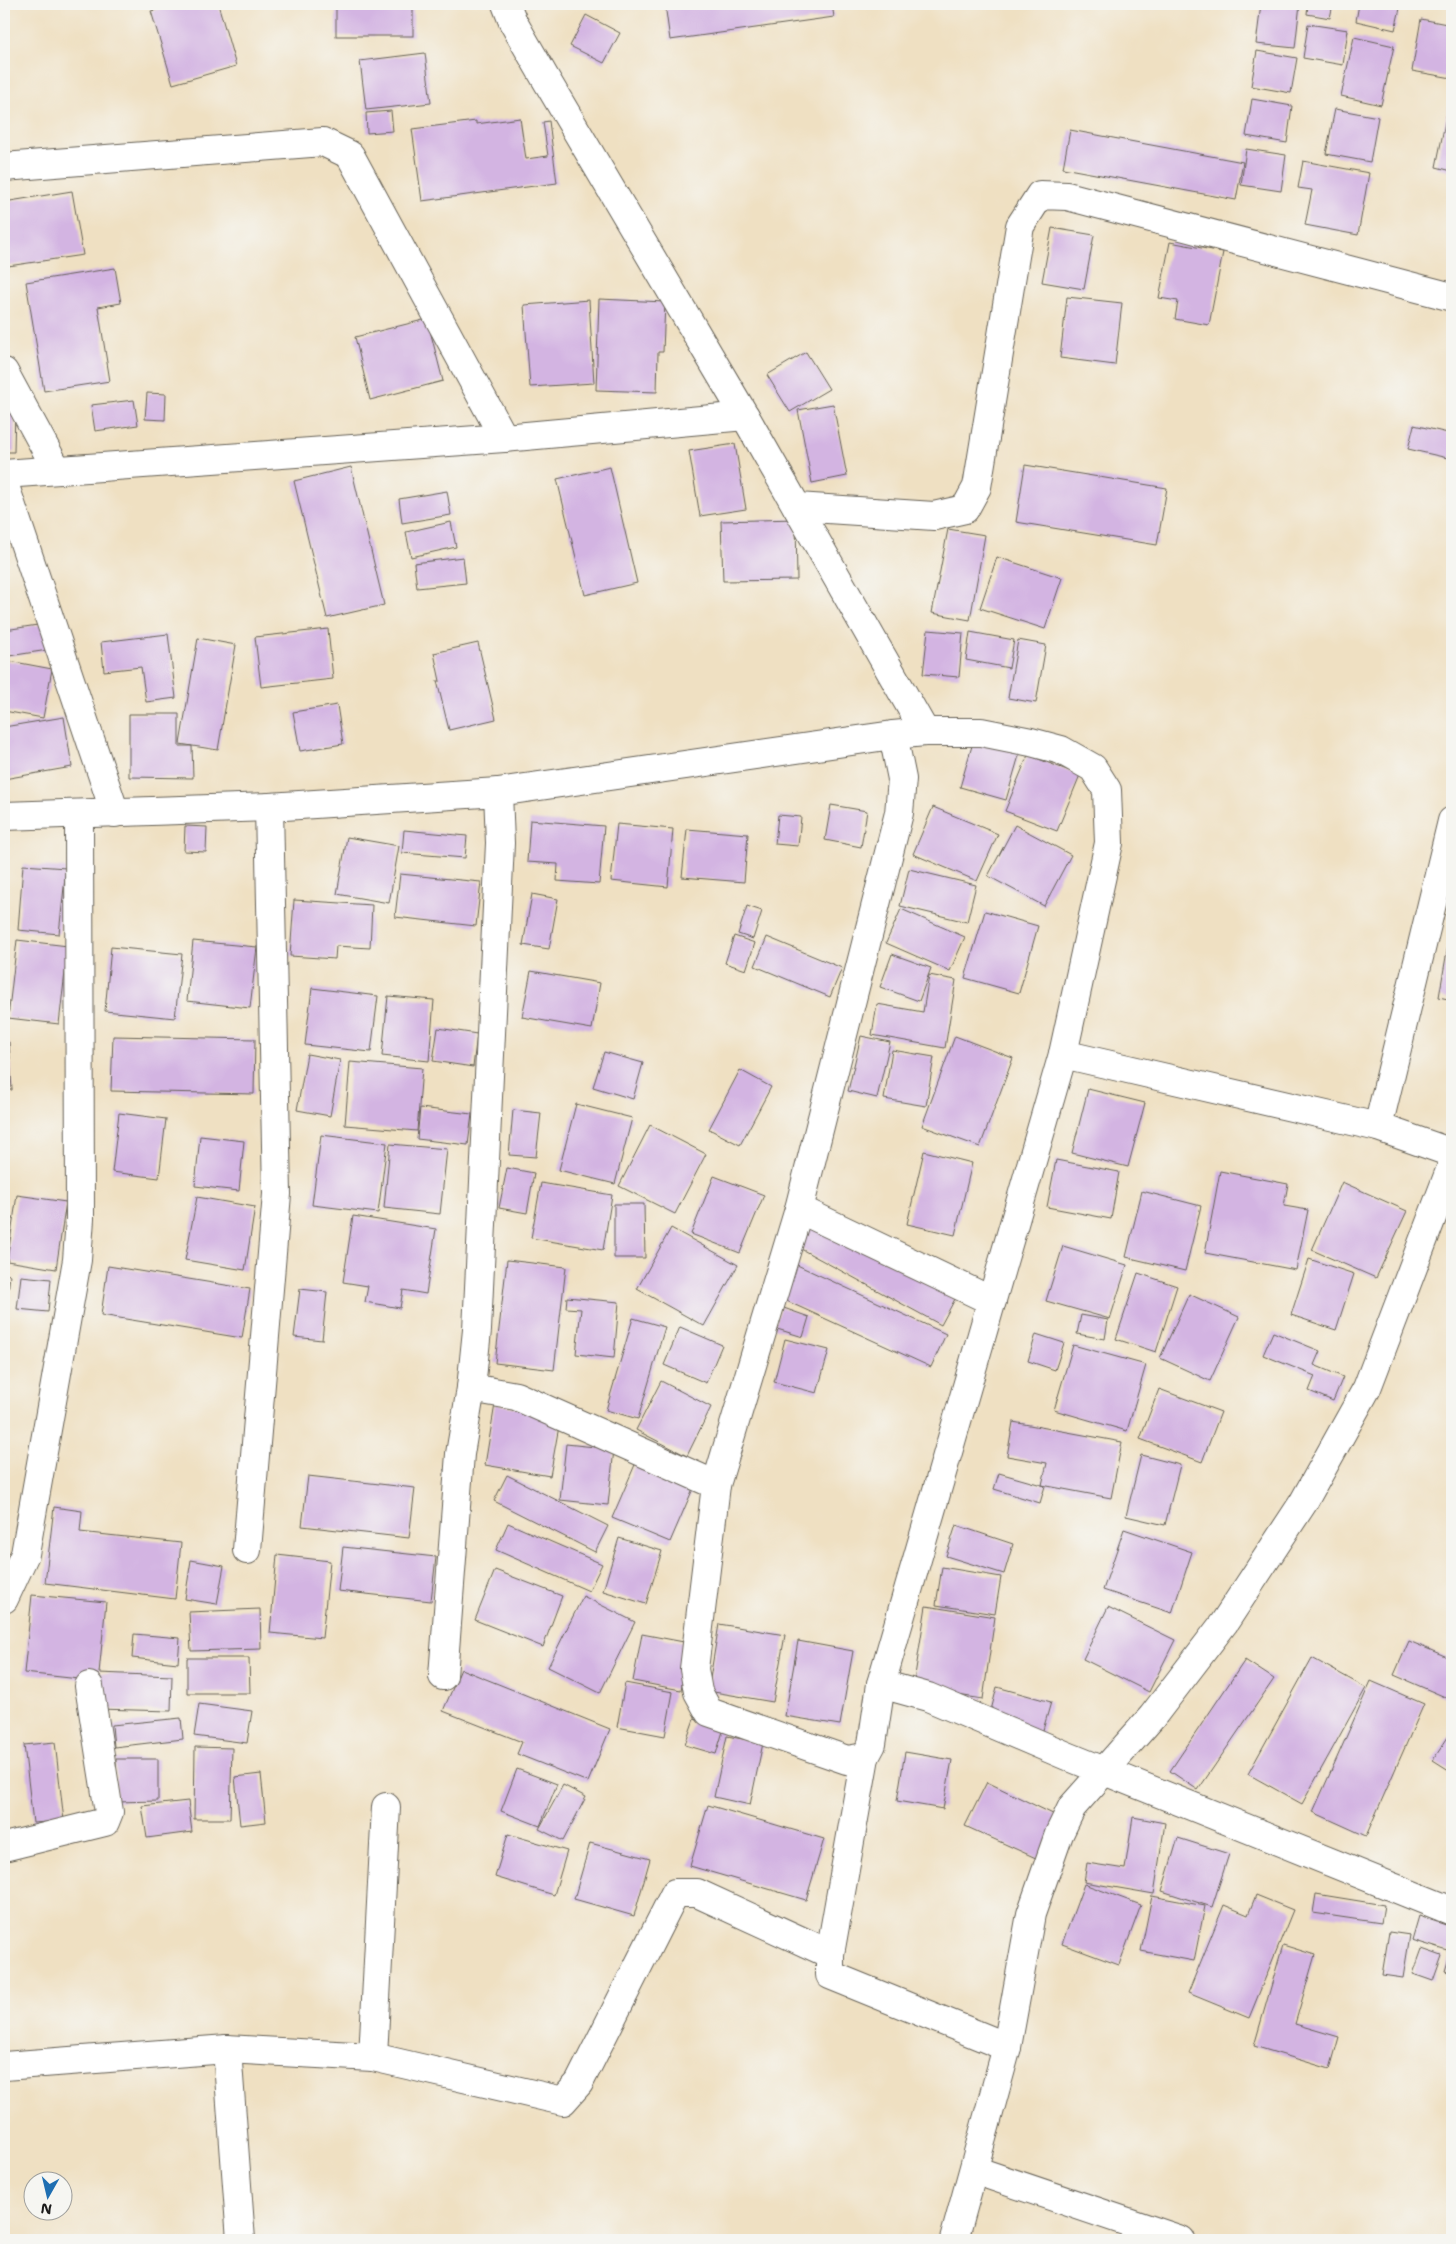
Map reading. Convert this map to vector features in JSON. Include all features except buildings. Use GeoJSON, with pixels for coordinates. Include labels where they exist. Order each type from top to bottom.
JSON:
{"type":"FeatureCollection","features":[{"type":"Feature","properties":{"kind":"street"},"geometry":{"type":"LineString","coordinates":[[506,4],[513,22],[544,76],[745,416],[925,732]]}},
{"type":"Feature","properties":{"kind":"street"},"geometry":{"type":"LineString","coordinates":[[4,167],[322,142],[350,154],[504,438]]}},
{"type":"Feature","properties":{"kind":"street"},"geometry":{"type":"LineString","coordinates":[[797,507],[934,516],[965,509],[977,487],[1020,226],[1040,195],[1067,196],[1452,297]]}},
{"type":"Feature","properties":{"kind":"street"},"geometry":{"type":"LineString","coordinates":[[4,372],[57,470]]}},
{"type":"Feature","properties":{"kind":"street"},"geometry":{"type":"LineString","coordinates":[[4,474],[504,438],[745,416]]}},
{"type":"Feature","properties":{"kind":"street"},"geometry":{"type":"LineString","coordinates":[[4,482],[115,812]]}},
{"type":"Feature","properties":{"kind":"street"},"geometry":{"type":"LineString","coordinates":[[4,816],[269,807],[498,792],[925,732],[981,732],[1031,742],[1061,750],[1093,768],[1107,790],[1109,843],[1063,1054],[881,1684],[872,1744],[864,1757],[830,1954],[830,1975],[1007,2047]]}},
{"type":"Feature","properties":{"kind":"street"},"geometry":{"type":"LineString","coordinates":[[864,1757],[847,1760],[709,1712],[698,1692],[694,1669],[716,1485],[800,1209],[899,813],[902,778],[893,735]]}},
{"type":"Feature","properties":{"kind":"street"},"geometry":{"type":"LineString","coordinates":[[443,1676],[460,1454],[471,1388],[478,1321],[500,853],[498,792]]}},
{"type":"Feature","properties":{"kind":"street"},"geometry":{"type":"LineString","coordinates":[[247,1550],[277,1194],[269,807]]}},
{"type":"Feature","properties":{"kind":"street"},"geometry":{"type":"LineString","coordinates":[[4,1599],[78,1260],[80,1219],[79,814]]}},
{"type":"Feature","properties":{"kind":"street"},"geometry":{"type":"LineString","coordinates":[[1378,1127],[1452,821]]}},
{"type":"Feature","properties":{"kind":"street"},"geometry":{"type":"LineString","coordinates":[[1063,1054],[1378,1127],[1452,1153]]}},
{"type":"Feature","properties":{"kind":"street"},"geometry":{"type":"LineString","coordinates":[[954,2240],[1007,2047],[1030,1914],[1059,1834],[1072,1807],[1152,1717],[1224,1623],[1303,1503],[1367,1388],[1452,1166]]}},
{"type":"Feature","properties":{"kind":"street"},"geometry":{"type":"LineString","coordinates":[[800,1209],[992,1301]]}},
{"type":"Feature","properties":{"kind":"street"},"geometry":{"type":"LineString","coordinates":[[471,1388],[516,1396],[716,1485]]}},
{"type":"Feature","properties":{"kind":"street"},"geometry":{"type":"LineString","coordinates":[[881,1684],[928,1697],[1105,1772],[1452,1911]]}},
{"type":"Feature","properties":{"kind":"street"},"geometry":{"type":"LineString","coordinates":[[4,1846],[105,1822],[109,1812],[88,1686]]}},
{"type":"Feature","properties":{"kind":"street"},"geometry":{"type":"LineString","coordinates":[[373,2057],[386,1807]]}},
{"type":"Feature","properties":{"kind":"street"},"geometry":{"type":"LineString","coordinates":[[4,2066],[227,2048],[373,2057],[563,2101],[579,2083],[675,1893],[697,1893],[830,1954]]}},
{"type":"Feature","properties":{"kind":"street"},"geometry":{"type":"LineString","coordinates":[[227,2048],[241,2240]]}},
{"type":"Feature","properties":{"kind":"street"},"geometry":{"type":"LineString","coordinates":[[974,2170],[1181,2240]]}}]}
